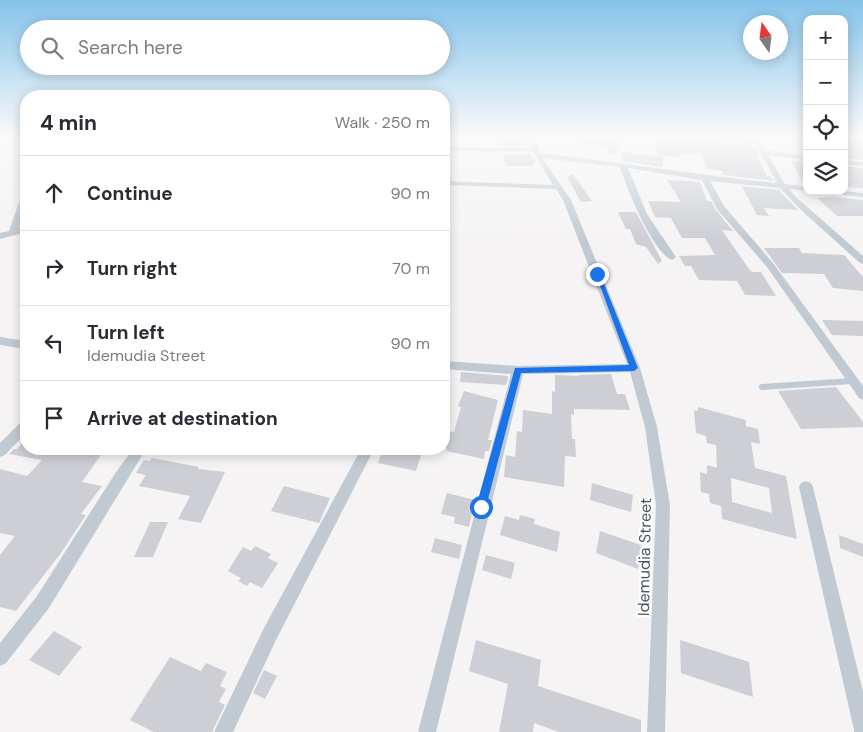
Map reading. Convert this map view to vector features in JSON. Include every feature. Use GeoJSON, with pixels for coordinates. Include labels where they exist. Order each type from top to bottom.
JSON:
{"type":"FeatureCollection","features":[{"type":"Feature","properties":{"kind":"street","name":"Idemudia Street"},"geometry":{"type":"LineString","coordinates":[[550,172],[567,200],[634,368],[651,428],[663,505],[656,732]]}},
{"type":"Feature","properties":{"kind":"street"},"geometry":{"type":"LineString","coordinates":[[626,172],[641,209],[672,257]]}},
{"type":"Feature","properties":{"kind":"street"},"geometry":{"type":"LineString","coordinates":[[668,172],[803,189]]}},
{"type":"Feature","properties":{"kind":"street"},"geometry":{"type":"LineString","coordinates":[[774,172],[782,187],[804,209],[842,240],[863,262]]}},
{"type":"Feature","properties":{"kind":"street"},"geometry":{"type":"LineString","coordinates":[[705,178],[720,207],[770,265],[863,395]]}},
{"type":"Feature","properties":{"kind":"street"},"geometry":{"type":"LineString","coordinates":[[450,183],[558,187]]}},
{"type":"Feature","properties":{"kind":"street"},"geometry":{"type":"LineString","coordinates":[[848,193],[863,195]]}},
{"type":"Feature","properties":{"kind":"street"},"geometry":{"type":"LineString","coordinates":[[12,233],[20,210]]}},
{"type":"Feature","properties":{"kind":"street"},"geometry":{"type":"LineString","coordinates":[[0,236],[20,231]]}},
{"type":"Feature","properties":{"kind":"street"},"geometry":{"type":"LineString","coordinates":[[0,341],[20,344]]}},
{"type":"Feature","properties":{"kind":"street"},"geometry":{"type":"LineString","coordinates":[[450,365],[518,370],[634,368]]}},
{"type":"Feature","properties":{"kind":"street"},"geometry":{"type":"LineString","coordinates":[[427,732],[444,670],[481,507],[518,370]]}},
{"type":"Feature","properties":{"kind":"street"},"geometry":{"type":"LineString","coordinates":[[0,451],[20,431]]}},
{"type":"Feature","properties":{"kind":"street"},"geometry":{"type":"LineString","coordinates":[[0,657],[43,602],[136,455]]}},
{"type":"Feature","properties":{"kind":"street"},"geometry":{"type":"LineString","coordinates":[[223,732],[270,634],[365,455]]}},
{"type":"Feature","properties":{"kind":"street"},"geometry":{"type":"LineString","coordinates":[[806,487],[863,730]]}},
{"type":"Feature","properties":{"kind":"lane"},"geometry":{"type":"LineString","coordinates":[[762,387],[852,381]]}},
{"type":"Feature","properties":{"kind":"building"},"geometry":{"type":"Polygon","coordinates":[[[722,172],[765,172],[774,181],[723,175],[722,172]]]}},
{"type":"Feature","properties":{"kind":"building"},"geometry":{"type":"Polygon","coordinates":[[[797,172],[803,172],[803,182],[797,172]]]}},
{"type":"Feature","properties":{"kind":"building"},"geometry":{"type":"Polygon","coordinates":[[[848,172],[863,172],[863,188],[848,187],[848,172]]]}},
{"type":"Feature","properties":{"kind":"building"},"geometry":{"type":"Polygon","coordinates":[[[573,174],[592,201],[581,202],[567,177],[573,174]]]}},
{"type":"Feature","properties":{"kind":"building"},"geometry":{"type":"Polygon","coordinates":[[[667,180],[700,182],[707,201],[711,201],[733,231],[722,230],[749,269],[752,272],[761,272],[776,296],[745,295],[737,281],[699,280],[691,266],[685,266],[679,256],[715,255],[705,238],[682,238],[671,218],[655,217],[648,201],[681,202],[667,180]]]}},
{"type":"Feature","properties":{"kind":"building"},"geometry":{"type":"Polygon","coordinates":[[[742,186],[779,190],[798,210],[764,208],[769,216],[757,215],[742,186]]]}},
{"type":"Feature","properties":{"kind":"building"},"geometry":{"type":"Polygon","coordinates":[[[832,197],[863,200],[863,216],[837,216],[817,198],[832,197]]]}},
{"type":"Feature","properties":{"kind":"building"},"geometry":{"type":"Polygon","coordinates":[[[618,212],[636,212],[662,261],[658,264],[646,247],[636,244],[630,229],[626,229],[618,212]]]}},
{"type":"Feature","properties":{"kind":"building"},"geometry":{"type":"Polygon","coordinates":[[[764,248],[799,248],[802,253],[844,255],[863,277],[863,291],[833,288],[824,274],[782,273],[764,248]]]}},
{"type":"Feature","properties":{"kind":"building"},"geometry":{"type":"Polygon","coordinates":[[[822,320],[863,321],[863,336],[832,335],[822,320]]]}},
{"type":"Feature","properties":{"kind":"building"},"geometry":{"type":"Polygon","coordinates":[[[461,372],[508,376],[508,379],[506,385],[460,382],[461,372]]]}},
{"type":"Feature","properties":{"kind":"building"},"geometry":{"type":"Polygon","coordinates":[[[611,374],[617,394],[625,394],[630,410],[574,409],[574,415],[571,414],[572,439],[575,439],[576,457],[565,456],[564,487],[504,477],[506,455],[515,457],[517,431],[522,432],[523,410],[552,414],[552,391],[555,392],[555,375],[611,374]]]}},
{"type":"Feature","properties":{"kind":"building"},"geometry":{"type":"Polygon","coordinates":[[[836,387],[863,422],[863,427],[801,429],[778,391],[836,387]]]}},
{"type":"Feature","properties":{"kind":"building"},"geometry":{"type":"Polygon","coordinates":[[[464,391],[498,400],[488,440],[492,440],[489,451],[485,451],[484,459],[450,452],[450,431],[454,432],[461,407],[458,406],[464,391]]]}},
{"type":"Feature","properties":{"kind":"building"},"geometry":{"type":"Polygon","coordinates":[[[698,407],[746,420],[746,426],[758,429],[760,444],[751,442],[755,468],[786,476],[797,539],[722,519],[721,506],[710,503],[709,494],[701,492],[700,472],[707,474],[707,465],[717,468],[716,445],[707,443],[706,436],[696,433],[694,410],[698,411],[698,407]],[[731,478],[732,502],[772,513],[769,488],[731,478]]]}},
{"type":"Feature","properties":{"kind":"building"},"geometry":{"type":"Polygon","coordinates":[[[20,446],[20,455],[101,455],[82,482],[102,486],[81,514],[86,515],[61,553],[16,611],[0,607],[0,555],[15,536],[0,533],[0,469],[27,476],[42,460],[9,454],[14,449],[20,446]]]}},
{"type":"Feature","properties":{"kind":"building"},"geometry":{"type":"Polygon","coordinates":[[[381,455],[421,455],[416,471],[378,463],[381,455]]]}},
{"type":"Feature","properties":{"kind":"building"},"geometry":{"type":"Polygon","coordinates":[[[152,458],[199,467],[198,469],[225,472],[201,523],[178,519],[190,496],[139,486],[146,475],[136,473],[144,460],[150,461],[152,458]]]}},
{"type":"Feature","properties":{"kind":"building"},"geometry":{"type":"Polygon","coordinates":[[[592,483],[633,495],[631,512],[590,500],[592,483]]]}},
{"type":"Feature","properties":{"kind":"building"},"geometry":{"type":"Polygon","coordinates":[[[284,486],[330,498],[319,523],[271,511],[284,486]]]}},
{"type":"Feature","properties":{"kind":"building"},"geometry":{"type":"Polygon","coordinates":[[[447,493],[475,500],[469,527],[454,523],[455,517],[441,514],[447,493]]]}},
{"type":"Feature","properties":{"kind":"building"},"geometry":{"type":"Polygon","coordinates":[[[520,515],[535,519],[534,524],[560,532],[557,552],[500,535],[505,516],[519,520],[520,515]]]}},
{"type":"Feature","properties":{"kind":"building"},"geometry":{"type":"Polygon","coordinates":[[[150,522],[168,522],[153,557],[134,557],[150,522]]]}},
{"type":"Feature","properties":{"kind":"building"},"geometry":{"type":"Polygon","coordinates":[[[600,531],[641,545],[638,569],[596,553],[600,531]]]}},
{"type":"Feature","properties":{"kind":"building"},"geometry":{"type":"Polygon","coordinates":[[[839,535],[863,544],[863,557],[840,548],[839,535]]]}},
{"type":"Feature","properties":{"kind":"building"},"geometry":{"type":"Polygon","coordinates":[[[435,538],[462,545],[459,559],[431,552],[435,538]]]}},
{"type":"Feature","properties":{"kind":"building"},"geometry":{"type":"Polygon","coordinates":[[[255,546],[271,554],[268,558],[278,563],[262,588],[250,582],[247,586],[238,581],[241,578],[228,571],[243,547],[251,551],[255,546]]]}},
{"type":"Feature","properties":{"kind":"building"},"geometry":{"type":"Polygon","coordinates":[[[486,555],[515,563],[511,579],[482,570],[486,555]]]}},
{"type":"Feature","properties":{"kind":"building"},"geometry":{"type":"Polygon","coordinates":[[[54,631],[82,647],[59,676],[29,660],[54,631]]]}},
{"type":"Feature","properties":{"kind":"building"},"geometry":{"type":"Polygon","coordinates":[[[476,640],[541,660],[538,686],[641,720],[641,732],[559,732],[534,723],[533,732],[499,732],[508,684],[469,671],[476,640]]]}},
{"type":"Feature","properties":{"kind":"building"},"geometry":{"type":"Polygon","coordinates":[[[680,640],[749,662],[753,697],[681,673],[680,640]]]}},
{"type":"Feature","properties":{"kind":"building"},"geometry":{"type":"Polygon","coordinates":[[[170,657],[201,671],[206,663],[227,672],[220,686],[226,689],[219,702],[225,705],[212,732],[154,732],[130,720],[170,657]]]}},
{"type":"Feature","properties":{"kind":"building"},"geometry":{"type":"Polygon","coordinates":[[[264,670],[277,676],[265,699],[253,693],[264,670]]]}},
{"type":"Feature","properties":{"kind":"route"},"geometry":{"type":"LineString","coordinates":[[481,507],[518,370],[634,368],[597,274]]}}]}
